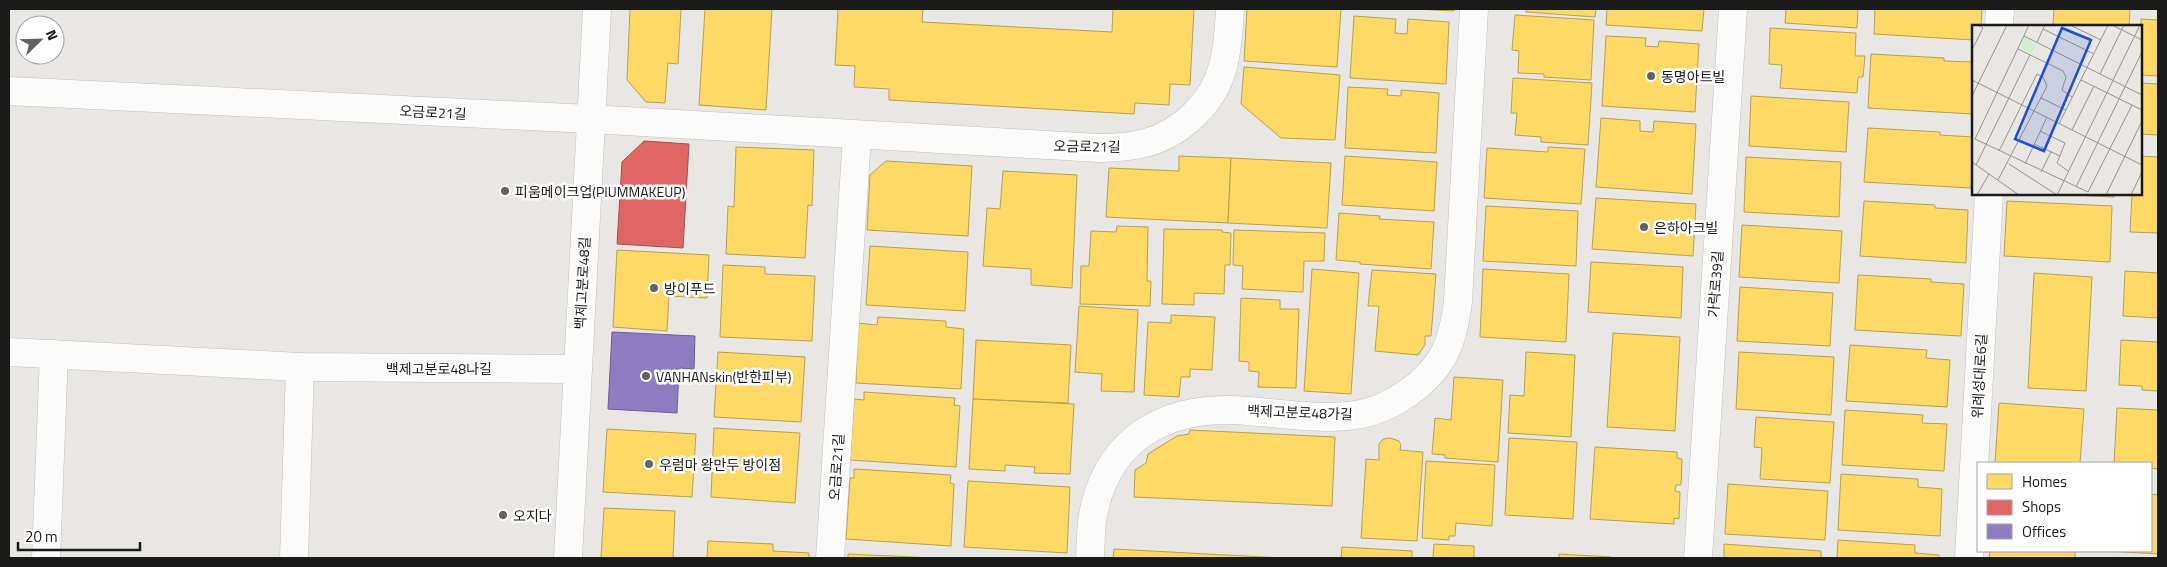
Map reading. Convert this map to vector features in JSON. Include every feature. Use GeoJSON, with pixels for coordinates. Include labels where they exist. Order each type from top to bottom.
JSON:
{"type":"FeatureCollection","features":[{"type":"Feature","properties":{"kind":"street","name":"백제고분로48길"},"geometry":{"type":"LineString","coordinates":[[568,558],[597,9]]}},
{"type":"Feature","properties":{"kind":"street","name":"오금로21길"},"geometry":{"type":"LineString","coordinates":[[9,91],[590,119],[857,136],[1099,148],[1125,147],[1147,143],[1166,135],[1199,110],[1214,90],[1223,66],[1229,31],[1230,9]]}},
{"type":"Feature","properties":{"kind":"street","name":"백제고분로48가길"},"geometry":{"type":"LineString","coordinates":[[1090,558],[1091,525],[1103,479],[1117,456],[1138,436],[1154,426],[1170,418],[1198,411],[1230,410],[1331,416],[1354,415],[1383,407],[1401,398],[1428,375],[1445,352],[1454,326],[1458,301],[1474,9]]}},
{"type":"Feature","properties":{"kind":"street","name":"가락로39길"},"geometry":{"type":"LineString","coordinates":[[1698,558],[1733,9]]}},
{"type":"Feature","properties":{"kind":"street"},"geometry":{"type":"LineString","coordinates":[[1999,25],[2000,9]]}},
{"type":"Feature","properties":{"kind":"street","name":"오금로21길"},"geometry":{"type":"LineString","coordinates":[[830,558],[857,136]]}},
{"type":"Feature","properties":{"kind":"street","name":"위례성대로6길"},"geometry":{"type":"LineString","coordinates":[[1968,558],[1989,195]]}},
{"type":"Feature","properties":{"kind":"street","name":"백제고분로48나길"},"geometry":{"type":"LineString","coordinates":[[9,352],[300,368],[578,369]]}},
{"type":"Feature","properties":{"kind":"street"},"geometry":{"type":"LineString","coordinates":[[46,558],[54,354]]}},
{"type":"Feature","properties":{"kind":"street"},"geometry":{"type":"LineString","coordinates":[[294,558],[300,368]]}},
{"type":"Feature","properties":{"kind":"building: Homes"},"geometry":{"type":"Polygon","coordinates":[[[630,9],[681,9],[678,64],[668,63],[665,103],[646,102],[627,80],[630,9]]]}},
{"type":"Feature","properties":{"kind":"building: Homes"},"geometry":{"type":"Polygon","coordinates":[[[705,9],[772,9],[766,110],[699,105],[705,9]]]}},
{"type":"Feature","properties":{"kind":"building: Homes"},"geometry":{"type":"Polygon","coordinates":[[[838,9],[923,9],[922,22],[1112,32],[1113,9],[1194,9],[1190,85],[1170,84],[1169,105],[1135,103],[1134,114],[889,100],[889,89],[854,87],[855,66],[835,65],[838,9]]]}},
{"type":"Feature","properties":{"kind":"building: Homes"},"geometry":{"type":"Polygon","coordinates":[[[1247,9],[1341,9],[1337,67],[1244,61],[1247,9]]]}},
{"type":"Feature","properties":{"kind":"building: Homes"},"geometry":{"type":"Polygon","coordinates":[[[1415,9],[1454,9],[1454,11],[1415,9]]]}},
{"type":"Feature","properties":{"kind":"building: Homes"},"geometry":{"type":"Polygon","coordinates":[[[1526,9],[1596,9],[1595,17],[1526,12],[1526,9]]]}},
{"type":"Feature","properties":{"kind":"building: Homes"},"geometry":{"type":"Polygon","coordinates":[[[1607,9],[1704,9],[1702,31],[1606,25],[1607,9]]]}},
{"type":"Feature","properties":{"kind":"building: Homes"},"geometry":{"type":"Polygon","coordinates":[[[1786,9],[1858,9],[1857,28],[1785,23],[1786,9]]]}},
{"type":"Feature","properties":{"kind":"building: Homes"},"geometry":{"type":"Polygon","coordinates":[[[1875,9],[1982,9],[1981,25],[1972,25],[1972,40],[1874,34],[1875,9]]]}},
{"type":"Feature","properties":{"kind":"building: Homes"},"geometry":{"type":"Polygon","coordinates":[[[2054,9],[2130,9],[2129,25],[2053,24],[2054,9]]]}},
{"type":"Feature","properties":{"kind":"building: Homes"},"geometry":{"type":"Polygon","coordinates":[[[1515,15],[1594,20],[1591,80],[1518,73],[1519,51],[1512,50],[1515,15]]]}},
{"type":"Feature","properties":{"kind":"building: Homes"},"geometry":{"type":"Polygon","coordinates":[[[1354,16],[1396,19],[1395,33],[1407,34],[1408,19],[1449,22],[1446,84],[1350,78],[1354,16]]]}},
{"type":"Feature","properties":{"kind":"building: Homes"},"geometry":{"type":"Polygon","coordinates":[[[2141,19],[2158,20],[2158,76],[2142,75],[2141,19]]]}},
{"type":"Feature","properties":{"kind":"building: Homes"},"geometry":{"type":"Polygon","coordinates":[[[1770,28],[1856,33],[1855,56],[1865,56],[1863,77],[1858,77],[1857,93],[1780,88],[1782,65],[1769,64],[1770,28]]]}},
{"type":"Feature","properties":{"kind":"building: Homes","name":"동명아트빌"},"geometry":{"type":"Polygon","coordinates":[[[1606,36],[1646,38],[1645,46],[1658,47],[1659,41],[1699,44],[1695,112],[1602,106],[1606,36]]]}},
{"type":"Feature","properties":{"kind":"building: Homes"},"geometry":{"type":"Polygon","coordinates":[[[1871,54],[1944,58],[1944,61],[1972,62],[1972,114],[1868,108],[1871,54]]]}},
{"type":"Feature","properties":{"kind":"building: Homes"},"geometry":{"type":"Polygon","coordinates":[[[1244,67],[1340,75],[1335,140],[1281,138],[1241,104],[1244,67]]]}},
{"type":"Feature","properties":{"kind":"building: Homes"},"geometry":{"type":"Polygon","coordinates":[[[1513,78],[1592,83],[1588,145],[1541,142],[1541,137],[1515,135],[1517,113],[1511,113],[1513,78]]]}},
{"type":"Feature","properties":{"kind":"building: Homes"},"geometry":{"type":"Polygon","coordinates":[[[2142,83],[2158,84],[2158,135],[2142,134],[2142,83]]]}},
{"type":"Feature","properties":{"kind":"building: Homes"},"geometry":{"type":"Polygon","coordinates":[[[1348,87],[1388,89],[1387,95],[1401,96],[1401,90],[1439,93],[1436,153],[1345,148],[1348,87]]]}},
{"type":"Feature","properties":{"kind":"building: Homes"},"geometry":{"type":"Polygon","coordinates":[[[1751,96],[1849,102],[1846,152],[1749,146],[1751,96]]]}},
{"type":"Feature","properties":{"kind":"building: Homes"},"geometry":{"type":"Polygon","coordinates":[[[1601,118],[1640,121],[1640,131],[1653,132],[1654,121],[1696,124],[1692,194],[1596,187],[1601,118]]]}},
{"type":"Feature","properties":{"kind":"building: Homes"},"geometry":{"type":"Polygon","coordinates":[[[1868,128],[1940,132],[1940,135],[1972,137],[1971,188],[1864,182],[1868,128]]]}},
{"type":"Feature","properties":{"kind":"building: Homes"},"geometry":{"type":"Polygon","coordinates":[[[736,147],[814,150],[812,206],[808,205],[805,258],[726,254],[728,206],[734,207],[736,147]]]}},
{"type":"Feature","properties":{"kind":"building: Homes"},"geometry":{"type":"Polygon","coordinates":[[[1548,147],[1585,149],[1581,204],[1484,198],[1487,148],[1548,152],[1548,147]]]}},
{"type":"Feature","properties":{"kind":"building: Homes"},"geometry":{"type":"Polygon","coordinates":[[[1179,156],[1231,158],[1228,223],[1106,217],[1109,168],[1179,171],[1179,156]]]}},
{"type":"Feature","properties":{"kind":"building: Homes"},"geometry":{"type":"Polygon","coordinates":[[[1345,156],[1437,162],[1434,211],[1342,205],[1345,156]]]}},
{"type":"Feature","properties":{"kind":"building: Homes"},"geometry":{"type":"Polygon","coordinates":[[[2142,156],[2158,157],[2158,233],[2130,232],[2132,195],[2142,195],[2142,156]]]}},
{"type":"Feature","properties":{"kind":"building: Homes"},"geometry":{"type":"Polygon","coordinates":[[[1746,157],[1841,162],[1839,217],[1744,212],[1746,157]]]}},
{"type":"Feature","properties":{"kind":"building: Homes"},"geometry":{"type":"Polygon","coordinates":[[[1231,158],[1331,163],[1327,228],[1228,223],[1231,158]]]}},
{"type":"Feature","properties":{"kind":"building: Homes"},"geometry":{"type":"Polygon","coordinates":[[[886,161],[972,166],[968,236],[867,230],[870,175],[886,161]]]}},
{"type":"Feature","properties":{"kind":"building: Homes"},"geometry":{"type":"Polygon","coordinates":[[[1003,171],[1077,175],[1072,288],[1031,285],[1031,269],[983,266],[987,208],[1000,209],[1003,171]]]}},
{"type":"Feature","properties":{"kind":"building: Homes"},"geometry":{"type":"Polygon","coordinates":[[[2073,195],[2114,195],[2114,197],[2073,195]]]}},
{"type":"Feature","properties":{"kind":"building: Homes","name":"은하아크빌"},"geometry":{"type":"Polygon","coordinates":[[[1596,198],[1696,204],[1693,256],[1592,249],[1596,198]]]}},
{"type":"Feature","properties":{"kind":"building: Homes"},"geometry":{"type":"Polygon","coordinates":[[[1864,201],[1935,205],[1935,208],[1968,210],[1966,263],[1860,256],[1864,201]]]}},
{"type":"Feature","properties":{"kind":"building: Homes"},"geometry":{"type":"Polygon","coordinates":[[[2007,201],[2112,206],[2110,262],[2004,256],[2007,201]]]}},
{"type":"Feature","properties":{"kind":"building: Homes"},"geometry":{"type":"Polygon","coordinates":[[[1486,206],[1578,211],[1576,266],[1483,261],[1486,206]]]}},
{"type":"Feature","properties":{"kind":"building: Homes"},"geometry":{"type":"Polygon","coordinates":[[[1339,213],[1380,216],[1379,219],[1434,222],[1431,269],[1360,264],[1360,262],[1336,260],[1339,213]]]}},
{"type":"Feature","properties":{"kind":"building: Homes"},"geometry":{"type":"Polygon","coordinates":[[[1742,225],[1842,231],[1839,283],[1739,277],[1742,225]]]}},
{"type":"Feature","properties":{"kind":"building: Homes"},"geometry":{"type":"Polygon","coordinates":[[[1117,226],[1148,227],[1147,281],[1151,281],[1150,306],[1080,304],[1081,266],[1089,266],[1091,231],[1116,232],[1117,226]]]}},
{"type":"Feature","properties":{"kind":"building: Homes"},"geometry":{"type":"Polygon","coordinates":[[[1164,229],[1222,230],[1222,232],[1231,233],[1230,265],[1225,265],[1224,294],[1194,293],[1194,305],[1162,304],[1164,229]]]}},
{"type":"Feature","properties":{"kind":"building: Homes"},"geometry":{"type":"Polygon","coordinates":[[[1234,230],[1325,233],[1324,261],[1304,261],[1303,292],[1242,289],[1243,266],[1233,265],[1234,230]]]}},
{"type":"Feature","properties":{"kind":"building: Homes"},"geometry":{"type":"Polygon","coordinates":[[[870,246],[968,252],[965,311],[866,305],[870,246]]]}},
{"type":"Feature","properties":{"kind":"building: Homes"},"geometry":{"type":"Polygon","coordinates":[[[617,250],[709,255],[707,298],[669,296],[667,331],[613,327],[617,250]]]}},
{"type":"Feature","properties":{"kind":"building: Homes"},"geometry":{"type":"Polygon","coordinates":[[[1591,262],[1683,267],[1681,318],[1588,312],[1591,262]]]}},
{"type":"Feature","properties":{"kind":"building: Homes"},"geometry":{"type":"Polygon","coordinates":[[[723,265],[765,267],[765,274],[815,276],[812,341],[720,337],[723,265]]]}},
{"type":"Feature","properties":{"kind":"building: Homes"},"geometry":{"type":"Polygon","coordinates":[[[1312,269],[1359,273],[1351,394],[1304,391],[1312,269]]]}},
{"type":"Feature","properties":{"kind":"building: Homes"},"geometry":{"type":"Polygon","coordinates":[[[1483,269],[1569,274],[1566,342],[1480,337],[1483,269]]]}},
{"type":"Feature","properties":{"kind":"building: Homes"},"geometry":{"type":"Polygon","coordinates":[[[1372,270],[1436,274],[1431,336],[1425,336],[1425,345],[1418,355],[1375,351],[1379,306],[1368,306],[1372,270]]]}},
{"type":"Feature","properties":{"kind":"building: Homes"},"geometry":{"type":"Polygon","coordinates":[[[2125,271],[2158,273],[2158,318],[2123,316],[2125,271]]]}},
{"type":"Feature","properties":{"kind":"building: Homes"},"geometry":{"type":"Polygon","coordinates":[[[2034,273],[2092,277],[2086,391],[2028,388],[2034,273]]]}},
{"type":"Feature","properties":{"kind":"building: Homes"},"geometry":{"type":"Polygon","coordinates":[[[1858,275],[1931,279],[1931,282],[1964,284],[1961,336],[1855,330],[1858,275]]]}},
{"type":"Feature","properties":{"kind":"building: Homes"},"geometry":{"type":"Polygon","coordinates":[[[1740,287],[1833,293],[1830,346],[1737,341],[1740,287]]]}},
{"type":"Feature","properties":{"kind":"building: Homes"},"geometry":{"type":"Polygon","coordinates":[[[1241,298],[1280,300],[1280,309],[1299,309],[1296,388],[1258,387],[1259,372],[1249,371],[1249,362],[1239,361],[1241,298]]]}},
{"type":"Feature","properties":{"kind":"building: Homes"},"geometry":{"type":"Polygon","coordinates":[[[1079,306],[1138,310],[1134,392],[1101,391],[1102,374],[1075,372],[1079,306]]]}},
{"type":"Feature","properties":{"kind":"building: Homes"},"geometry":{"type":"Polygon","coordinates":[[[1171,315],[1215,317],[1212,370],[1190,369],[1190,377],[1181,377],[1179,397],[1144,395],[1148,322],[1171,323],[1171,315]]]}},
{"type":"Feature","properties":{"kind":"building: Homes"},"geometry":{"type":"Polygon","coordinates":[[[878,317],[946,321],[946,327],[964,329],[961,389],[856,383],[858,323],[877,325],[878,317]]]}},
{"type":"Feature","properties":{"kind":"building: Homes"},"geometry":{"type":"Polygon","coordinates":[[[1613,333],[1680,337],[1675,431],[1607,427],[1613,333]]]}},
{"type":"Feature","properties":{"kind":"building: Homes"},"geometry":{"type":"Polygon","coordinates":[[[976,340],[1071,345],[1068,403],[973,399],[976,340]]]}},
{"type":"Feature","properties":{"kind":"building: Homes"},"geometry":{"type":"Polygon","coordinates":[[[2121,340],[2158,342],[2158,391],[2142,390],[2142,386],[2119,385],[2121,340]]]}},
{"type":"Feature","properties":{"kind":"building: Homes"},"geometry":{"type":"Polygon","coordinates":[[[1850,345],[1927,350],[1926,358],[1950,360],[1947,407],[1846,401],[1850,345]]]}},
{"type":"Feature","properties":{"kind":"building: Homes"},"geometry":{"type":"Polygon","coordinates":[[[718,352],[805,357],[801,422],[714,417],[718,352]]]}},
{"type":"Feature","properties":{"kind":"building: Homes"},"geometry":{"type":"Polygon","coordinates":[[[1526,352],[1575,355],[1571,437],[1508,433],[1510,395],[1524,396],[1526,352]]]}},
{"type":"Feature","properties":{"kind":"building: Homes"},"geometry":{"type":"Polygon","coordinates":[[[1739,352],[1834,357],[1831,415],[1736,409],[1739,352]]]}},
{"type":"Feature","properties":{"kind":"building: Homes"},"geometry":{"type":"Polygon","coordinates":[[[1454,377],[1503,380],[1498,462],[1445,458],[1445,455],[1432,454],[1435,418],[1451,420],[1454,377]]]}},
{"type":"Feature","properties":{"kind":"building: Homes"},"geometry":{"type":"Polygon","coordinates":[[[864,392],[955,398],[954,405],[960,406],[956,467],[850,460],[854,399],[864,400],[864,392]]]}},
{"type":"Feature","properties":{"kind":"building: Homes"},"geometry":{"type":"Polygon","coordinates":[[[973,399],[1074,404],[1070,474],[1034,473],[1035,467],[1005,465],[1005,471],[969,469],[973,399]]]}},
{"type":"Feature","properties":{"kind":"building: Homes"},"geometry":{"type":"Polygon","coordinates":[[[1999,403],[2084,409],[2080,462],[1995,462],[1999,403]]]}},
{"type":"Feature","properties":{"kind":"building: Homes"},"geometry":{"type":"Polygon","coordinates":[[[2117,408],[2158,410],[2158,469],[2152,468],[2152,462],[2114,462],[2117,408]]]}},
{"type":"Feature","properties":{"kind":"building: Homes"},"geometry":{"type":"Polygon","coordinates":[[[1845,410],[1923,415],[1922,423],[1947,424],[1944,471],[1842,465],[1845,410]]]}},
{"type":"Feature","properties":{"kind":"building: Homes"},"geometry":{"type":"Polygon","coordinates":[[[1756,417],[1834,422],[1830,483],[1760,479],[1762,448],[1754,447],[1756,417]]]}},
{"type":"Feature","properties":{"kind":"building: Homes"},"geometry":{"type":"Polygon","coordinates":[[[714,428],[800,433],[795,503],[711,497],[714,428]]]}},
{"type":"Feature","properties":{"kind":"building: Homes"},"geometry":{"type":"Polygon","coordinates":[[[607,429],[696,434],[692,497],[603,492],[607,429]]]}},
{"type":"Feature","properties":{"kind":"building: Homes"},"geometry":{"type":"Polygon","coordinates":[[[1190,430],[1335,437],[1332,506],[1134,497],[1135,470],[1146,463],[1148,454],[1177,436],[1189,434],[1190,430]]]}},
{"type":"Feature","properties":{"kind":"building: Homes"},"geometry":{"type":"Polygon","coordinates":[[[1390,438],[1399,441],[1401,445],[1400,450],[1423,452],[1417,541],[1361,538],[1366,459],[1379,460],[1379,444],[1383,439],[1390,438]]]}},
{"type":"Feature","properties":{"kind":"building: Homes"},"geometry":{"type":"Polygon","coordinates":[[[1509,438],[1577,442],[1573,519],[1505,515],[1509,438]]]}},
{"type":"Feature","properties":{"kind":"building: Homes"},"geometry":{"type":"Polygon","coordinates":[[[1595,447],[1677,452],[1677,458],[1682,459],[1681,485],[1676,485],[1675,491],[1680,492],[1679,519],[1674,518],[1674,524],[1590,519],[1595,447]]]}},
{"type":"Feature","properties":{"kind":"building: Homes"},"geometry":{"type":"Polygon","coordinates":[[[1426,461],[1495,465],[1492,526],[1456,523],[1455,536],[1449,536],[1449,540],[1422,538],[1426,461]]]}},
{"type":"Feature","properties":{"kind":"building: Homes"},"geometry":{"type":"Polygon","coordinates":[[[854,469],[951,475],[950,483],[954,484],[951,546],[846,539],[850,478],[854,478],[854,469]]]}},
{"type":"Feature","properties":{"kind":"building: Homes"},"geometry":{"type":"Polygon","coordinates":[[[1841,474],[1918,479],[1918,487],[1942,489],[1940,536],[1838,530],[1841,474]]]}},
{"type":"Feature","properties":{"kind":"building: Homes"},"geometry":{"type":"Polygon","coordinates":[[[968,481],[1070,487],[1067,553],[964,547],[968,481]]]}},
{"type":"Feature","properties":{"kind":"building: Homes"},"geometry":{"type":"Polygon","coordinates":[[[1728,484],[1828,491],[1825,540],[1725,534],[1728,484]]]}},
{"type":"Feature","properties":{"kind":"building: Homes"},"geometry":{"type":"Polygon","coordinates":[[[2152,494],[2158,495],[2158,554],[2125,552],[2152,552],[2152,494]]]}},
{"type":"Feature","properties":{"kind":"building: Homes"},"geometry":{"type":"Polygon","coordinates":[[[604,508],[675,511],[673,558],[601,558],[604,508]]]}},
{"type":"Feature","properties":{"kind":"building: Homes"},"geometry":{"type":"Polygon","coordinates":[[[1838,540],[1915,545],[1915,553],[1939,555],[1939,558],[1837,558],[1838,540]]]}},
{"type":"Feature","properties":{"kind":"building: Homes"},"geometry":{"type":"Polygon","coordinates":[[[708,541],[773,544],[773,551],[809,553],[809,558],[707,558],[708,541]]]}},
{"type":"Feature","properties":{"kind":"building: Homes"},"geometry":{"type":"Polygon","coordinates":[[[1434,544],[1474,546],[1474,558],[1433,558],[1434,544]]]}},
{"type":"Feature","properties":{"kind":"building: Homes"},"geometry":{"type":"Polygon","coordinates":[[[1724,544],[1821,551],[1821,558],[1724,558],[1724,544]]]}},
{"type":"Feature","properties":{"kind":"building: Homes"},"geometry":{"type":"Polygon","coordinates":[[[1342,547],[1412,551],[1412,558],[1341,558],[1342,547]]]}},
{"type":"Feature","properties":{"kind":"building: Homes"},"geometry":{"type":"Polygon","coordinates":[[[1114,549],[1282,558],[1113,558],[1114,549]]]}},
{"type":"Feature","properties":{"kind":"building: Homes"},"geometry":{"type":"Polygon","coordinates":[[[1990,552],[2075,552],[2075,558],[1989,558],[1990,552]]]}},
{"type":"Feature","properties":{"kind":"building: Homes"},"geometry":{"type":"Polygon","coordinates":[[[848,554],[935,558],[848,558],[848,554]]]}},
{"type":"Feature","properties":{"kind":"building: Homes"},"geometry":{"type":"Polygon","coordinates":[[[1559,554],[1611,557],[1611,558],[1559,558],[1559,554]]]}},
{"type":"Feature","properties":{"kind":"building: Shops"},"geometry":{"type":"Polygon","coordinates":[[[644,141],[689,144],[683,248],[617,244],[622,162],[644,141]]]}},
{"type":"Feature","properties":{"kind":"building: Offices"},"geometry":{"type":"Polygon","coordinates":[[[612,332],[695,336],[694,369],[679,368],[677,413],[608,409],[612,332]]]}},
{"type":"Feature","properties":{"kind":"place","name":"동명아트빌"},"geometry":{"type":"Point","coordinates":[1651,76]}},
{"type":"Feature","properties":{"kind":"place","name":"피움메이크업(PIUMMAKEUP)"},"geometry":{"type":"Point","coordinates":[505,191]}},
{"type":"Feature","properties":{"kind":"place","name":"은하아크빌"},"geometry":{"type":"Point","coordinates":[1644,227]}},
{"type":"Feature","properties":{"kind":"place","name":"방이푸드"},"geometry":{"type":"Point","coordinates":[654,288]}},
{"type":"Feature","properties":{"kind":"place","name":"VANHANskin(반한피부)"},"geometry":{"type":"Point","coordinates":[646,376]}},
{"type":"Feature","properties":{"kind":"place","name":"우럼마 왕만두 방이점"},"geometry":{"type":"Point","coordinates":[649,464]}},
{"type":"Feature","properties":{"kind":"place","name":"오지다"},"geometry":{"type":"Point","coordinates":[503,515]}}]}
